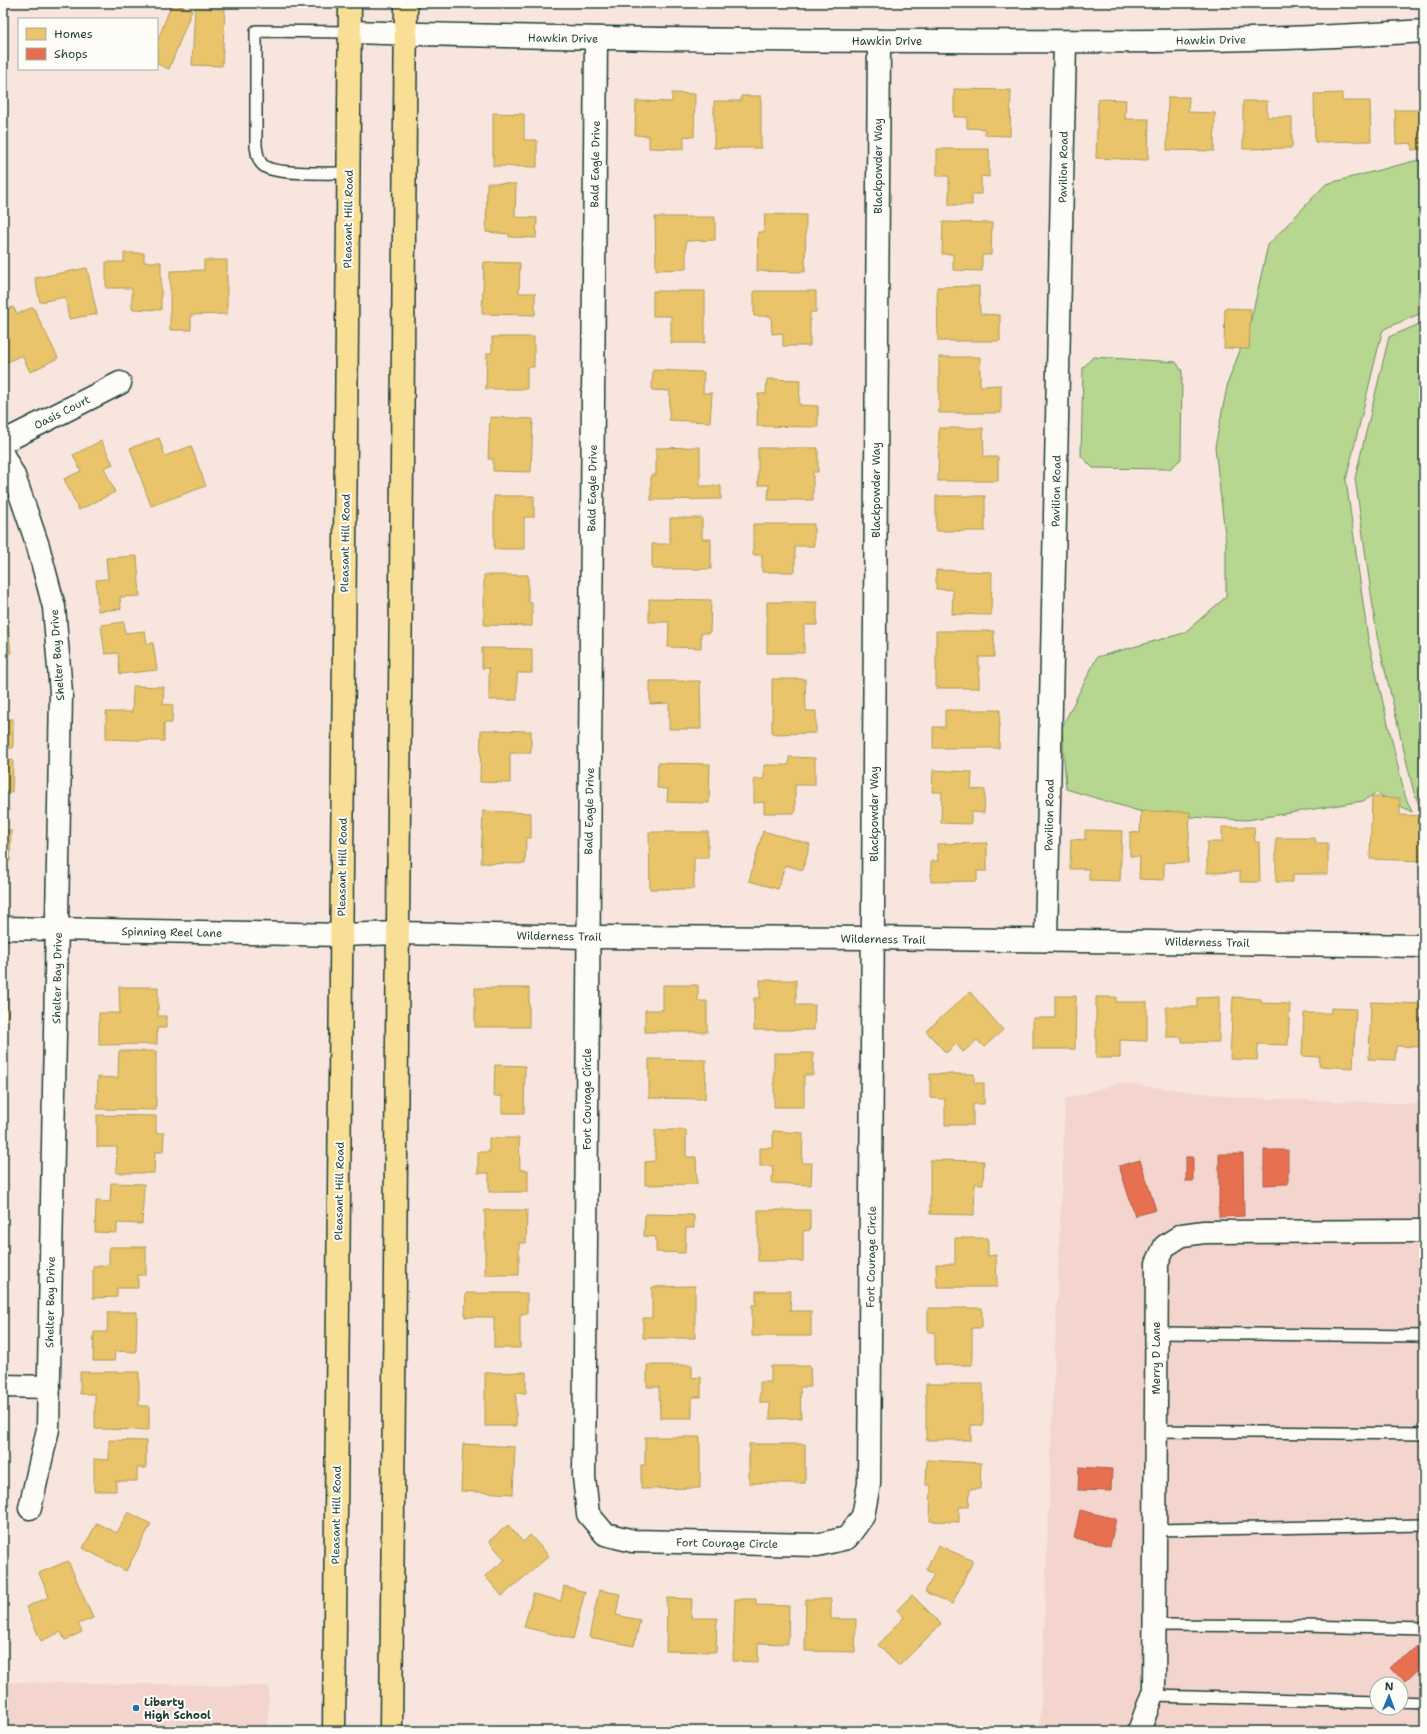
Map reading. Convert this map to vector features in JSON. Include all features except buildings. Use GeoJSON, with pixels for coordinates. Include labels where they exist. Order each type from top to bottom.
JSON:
{"type":"FeatureCollection","features":[{"type":"Feature","properties":{"kind":"main road","name":"Pleasant Hill Road"},"geometry":{"type":"LineString","coordinates":[[334,1731],[350,3]]}},
{"type":"Feature","properties":{"kind":"main road"},"geometry":{"type":"LineString","coordinates":[[391,1731],[406,3]]}},
{"type":"Feature","properties":{"kind":"street","name":"Hawkin Drive"},"geometry":{"type":"LineString","coordinates":[[350,32],[596,38],[1065,42],[1335,37],[1424,30]]}},
{"type":"Feature","properties":{"kind":"street","name":"Bald Eagle Drive"},"geometry":{"type":"LineString","coordinates":[[588,937],[596,38]]}},
{"type":"Feature","properties":{"kind":"street","name":"Blackpowder Way"},"geometry":{"type":"LineString","coordinates":[[873,938],[879,41]]}},
{"type":"Feature","properties":{"kind":"street","name":"Pavilion Road"},"geometry":{"type":"LineString","coordinates":[[1046,940],[1065,42]]}},
{"type":"Feature","properties":{"kind":"street","name":"Oasis Court"},"geometry":{"type":"LineString","coordinates":[[3,442],[120,383]]}},
{"type":"Feature","properties":{"kind":"street","name":"Shelter Bay Drive"},"geometry":{"type":"LineString","coordinates":[[3,455],[14,476],[35,539],[54,606],[61,693],[48,1429],[30,1508]]}},
{"type":"Feature","properties":{"kind":"street","name":"Spinning Reel Lane"},"geometry":{"type":"LineString","coordinates":[[3,928],[341,935]]}},
{"type":"Feature","properties":{"kind":"street","name":"Wilderness Trail"},"geometry":{"type":"LineString","coordinates":[[341,935],[398,933],[588,937],[873,938],[1424,946]]}},
{"type":"Feature","properties":{"kind":"street","name":"Fort Courage Circle"},"geometry":{"type":"LineString","coordinates":[[588,937],[584,1477],[588,1514],[605,1534],[633,1541],[817,1546],[847,1538],[863,1516],[869,1484],[873,938]]}},
{"type":"Feature","properties":{"kind":"street","name":"Merry D Lane"},"geometry":{"type":"LineString","coordinates":[[1139,1731],[1154,1690],[1157,1263],[1165,1246],[1182,1235],[1204,1232],[1424,1231]]}},
{"type":"Feature","properties":{"kind":"street"},"geometry":{"type":"LineString","coordinates":[[3,1386],[49,1387]]}},
{"type":"Feature","properties":{"kind":"lane"},"geometry":{"type":"LineString","coordinates":[[348,173],[277,171],[264,167],[260,160],[256,146],[256,31],[350,32]]}},
{"type":"Feature","properties":{"kind":"lane"},"geometry":{"type":"LineString","coordinates":[[1156,1333],[1424,1336]]}},
{"type":"Feature","properties":{"kind":"lane"},"geometry":{"type":"LineString","coordinates":[[1155,1431],[1424,1434]]}},
{"type":"Feature","properties":{"kind":"lane"},"geometry":{"type":"LineString","coordinates":[[1155,1530],[1424,1525]]}},
{"type":"Feature","properties":{"kind":"lane"},"geometry":{"type":"LineString","coordinates":[[1154,1625],[1304,1626],[1424,1629]]}},
{"type":"Feature","properties":{"kind":"lane"},"geometry":{"type":"LineString","coordinates":[[1152,1696],[1369,1702]]}},
{"type":"Feature","properties":{"kind":"lane"},"geometry":{"type":"LineString","coordinates":[[1409,1702],[1424,1703]]}},
{"type":"Feature","properties":{"kind":"shaded area"},"geometry":{"type":"Polygon","coordinates":[[[1120,1083],[1243,1098],[1424,1104],[1424,1219],[1204,1220],[1177,1225],[1156,1240],[1148,1257],[1143,1688],[1134,1718],[1127,1731],[1040,1731],[1065,1099],[1120,1083]]]}},
{"type":"Feature","properties":{"kind":"shaded area"},"geometry":{"type":"Polygon","coordinates":[[[1424,1243],[1424,1731],[1151,1731],[1164,1690],[1167,1266],[1172,1254],[1185,1247],[1205,1244],[1424,1243]]]}},
{"type":"Feature","properties":{"kind":"shaded area","name":"Liberty High School"},"geometry":{"type":"Polygon","coordinates":[[[3,1682],[269,1686],[268,1731],[3,1731],[3,1682]]]}},
{"type":"Feature","properties":{"kind":"green space"},"geometry":{"type":"Polygon","coordinates":[[[1424,160],[1424,312],[1386,328],[1382,332],[1346,480],[1368,639],[1405,796],[1412,812],[1376,793],[1363,801],[1247,820],[1152,815],[1066,789],[1062,727],[1097,657],[1184,633],[1226,597],[1226,543],[1215,447],[1228,382],[1250,324],[1268,245],[1326,184],[1414,161],[1424,160]]]}},
{"type":"Feature","properties":{"kind":"green space"},"geometry":{"type":"Polygon","coordinates":[[[1424,322],[1424,816],[1414,793],[1377,636],[1355,478],[1389,337],[1424,322]]]}},
{"type":"Feature","properties":{"kind":"green space"},"geometry":{"type":"Polygon","coordinates":[[[1093,357],[1176,362],[1182,371],[1181,459],[1170,469],[1093,468],[1081,456],[1083,368],[1093,357]]]}},
{"type":"Feature","properties":{"kind":"place","name":"Liberty High School"},"geometry":{"type":"Point","coordinates":[136,1708]}}]}
